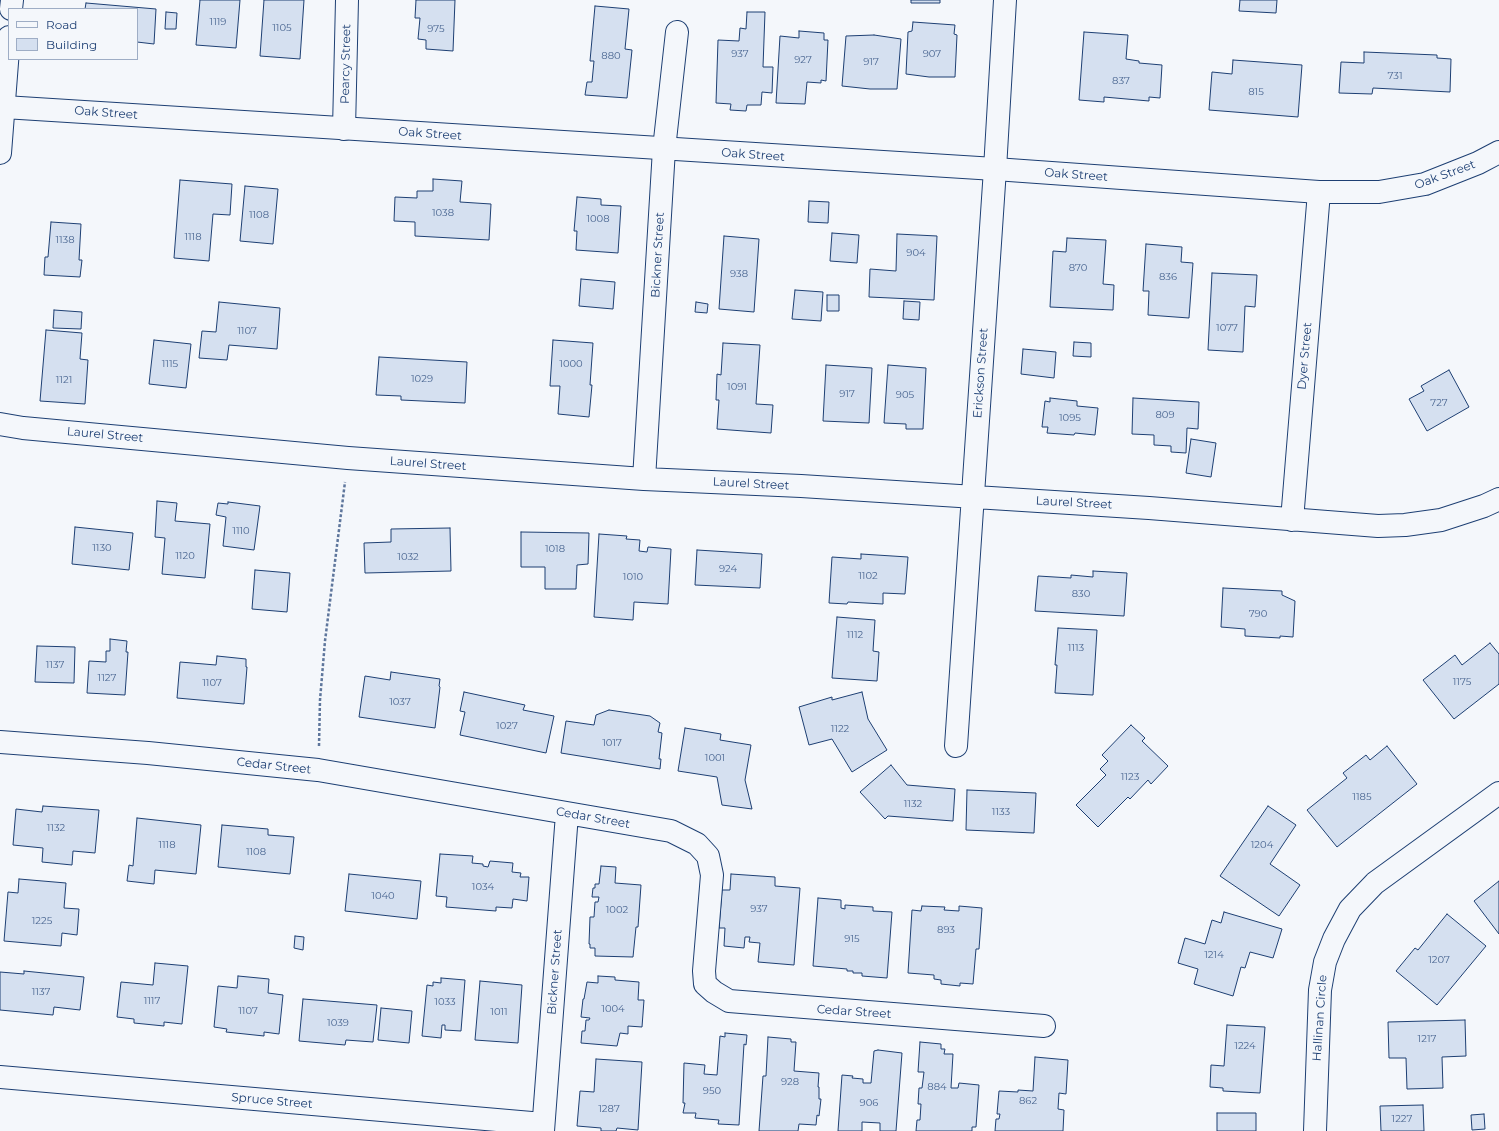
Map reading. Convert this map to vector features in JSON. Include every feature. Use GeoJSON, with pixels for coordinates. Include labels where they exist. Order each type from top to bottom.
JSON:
{"type":"FeatureCollection","features":[{"type":"Feature","properties":{"kind":"street","name":"Pearcy Street"},"geometry":{"type":"LineString","coordinates":[[344,129],[347,0]]}},
{"type":"Feature","properties":{"kind":"street","name":"Erickson Street"},"geometry":{"type":"LineString","coordinates":[[956,746],[1005,0]]}},
{"type":"Feature","properties":{"kind":"street","name":"Bickner Street"},"geometry":{"type":"LineString","coordinates":[[644,478],[664,149],[677,32]]}},
{"type":"Feature","properties":{"kind":"street"},"geometry":{"type":"LineString","coordinates":[[0,153],[2,106],[8,47]]}},
{"type":"Feature","properties":{"kind":"street","name":"Oak Street"},"geometry":{"type":"LineString","coordinates":[[2,106],[1319,192],[1379,192],[1425,184],[1478,163],[1499,152]]}},
{"type":"Feature","properties":{"kind":"street","name":"Dyer Street"},"geometry":{"type":"LineString","coordinates":[[1292,520],[1319,192]]}},
{"type":"Feature","properties":{"kind":"street","name":"Laurel Street"},"geometry":{"type":"LineString","coordinates":[[0,424],[348,458],[644,478],[801,486],[1149,508],[1378,526],[1405,525],[1441,520],[1484,506],[1499,499]]}},
{"type":"Feature","properties":{"kind":"street","name":"Cedar Street"},"geometry":{"type":"LineString","coordinates":[[0,742],[148,752],[318,770],[671,831],[698,844],[708,856],[712,875],[704,971],[705,984],[729,1002],[1044,1026]]}},
{"type":"Feature","properties":{"kind":"street","name":"Hallinan Circle"},"geometry":{"type":"LineString","coordinates":[[1315,1131],[1320,990],[1325,962],[1334,939],[1350,910],[1375,883],[1499,793]]}},
{"type":"Feature","properties":{"kind":"street","name":"Bickner Street"},"geometry":{"type":"LineString","coordinates":[[543,1128],[566,814]]}},
{"type":"Feature","properties":{"kind":"street","name":"Spruce Street"},"geometry":{"type":"LineString","coordinates":[[0,1077],[543,1128]]}},
{"type":"Feature","properties":{"kind":"path"},"geometry":{"type":"LineString","coordinates":[[318,770],[320,700],[325,640],[348,458]]}},
{"type":"Feature","properties":{"kind":"building"},"geometry":{"type":"Polygon","coordinates":[[[200,0],[240,0],[236,48],[196,45],[200,0]]]}},
{"type":"Feature","properties":{"kind":"building"},"geometry":{"type":"Polygon","coordinates":[[[264,0],[304,0],[300,59],[260,56],[264,0]]]}},
{"type":"Feature","properties":{"kind":"building"},"geometry":{"type":"Polygon","coordinates":[[[416,0],[455,0],[453,51],[426,49],[426,40],[418,39],[420,18],[415,18],[416,0]]]}},
{"type":"Feature","properties":{"kind":"building"},"geometry":{"type":"Polygon","coordinates":[[[911,0],[940,0],[940,3],[911,3],[911,0]]]}},
{"type":"Feature","properties":{"kind":"building"},"geometry":{"type":"Polygon","coordinates":[[[1240,0],[1277,0],[1276,13],[1239,11],[1240,0]]]}},
{"type":"Feature","properties":{"kind":"building"},"geometry":{"type":"Polygon","coordinates":[[[86,3],[156,9],[154,44],[138,42],[138,8],[85,8],[86,3]]]}},
{"type":"Feature","properties":{"kind":"building"},"geometry":{"type":"Polygon","coordinates":[[[595,6],[629,9],[625,49],[632,50],[627,98],[585,95],[587,82],[592,82],[594,61],[590,61],[595,6]]]}},
{"type":"Feature","properties":{"kind":"building"},"geometry":{"type":"Polygon","coordinates":[[[166,12],[177,13],[176,29],[165,29],[166,12]]]}},
{"type":"Feature","properties":{"kind":"building"},"geometry":{"type":"Polygon","coordinates":[[[747,12],[765,12],[763,67],[773,67],[772,93],[762,92],[761,105],[747,105],[746,111],[730,110],[731,104],[716,103],[718,40],[739,41],[740,28],[746,29],[747,12]]]}},
{"type":"Feature","properties":{"kind":"building"},"geometry":{"type":"Polygon","coordinates":[[[913,22],[955,25],[954,34],[957,35],[955,77],[929,77],[906,74],[908,32],[912,31],[913,22]]]}},
{"type":"Feature","properties":{"kind":"building"},"geometry":{"type":"Polygon","coordinates":[[[799,31],[824,33],[824,40],[828,40],[826,81],[821,80],[821,83],[807,82],[805,104],[776,103],[780,36],[799,38],[799,31]]]}},
{"type":"Feature","properties":{"kind":"building"},"geometry":{"type":"Polygon","coordinates":[[[1084,32],[1128,35],[1126,59],[1139,61],[1139,63],[1162,65],[1160,98],[1149,97],[1149,101],[1104,97],[1104,102],[1079,100],[1084,32]]]}},
{"type":"Feature","properties":{"kind":"building"},"geometry":{"type":"Polygon","coordinates":[[[874,35],[901,39],[897,89],[870,89],[842,86],[846,36],[874,35]]]}},
{"type":"Feature","properties":{"kind":"building"},"geometry":{"type":"Polygon","coordinates":[[[1364,52],[1437,55],[1437,58],[1451,59],[1450,92],[1373,88],[1372,94],[1339,93],[1341,62],[1364,63],[1364,52]]]}},
{"type":"Feature","properties":{"kind":"building"},"geometry":{"type":"Polygon","coordinates":[[[1233,60],[1302,65],[1298,117],[1209,110],[1212,72],[1232,74],[1233,60]]]}},
{"type":"Feature","properties":{"kind":"building"},"geometry":{"type":"Polygon","coordinates":[[[433,179],[462,181],[460,202],[491,204],[489,240],[415,236],[415,222],[394,221],[395,197],[417,198],[417,191],[433,191],[433,179]]]}},
{"type":"Feature","properties":{"kind":"building"},"geometry":{"type":"Polygon","coordinates":[[[180,180],[232,184],[230,215],[213,214],[209,261],[174,258],[180,180]]]}},
{"type":"Feature","properties":{"kind":"building"},"geometry":{"type":"Polygon","coordinates":[[[245,186],[278,189],[273,244],[240,241],[245,186]]]}},
{"type":"Feature","properties":{"kind":"building"},"geometry":{"type":"Polygon","coordinates":[[[577,197],[601,199],[601,205],[621,206],[618,253],[576,250],[577,231],[574,231],[577,197]]]}},
{"type":"Feature","properties":{"kind":"building"},"geometry":{"type":"Polygon","coordinates":[[[809,201],[829,202],[828,223],[808,222],[809,201]]]}},
{"type":"Feature","properties":{"kind":"building"},"geometry":{"type":"Polygon","coordinates":[[[51,222],[81,224],[79,260],[82,260],[80,277],[44,275],[45,257],[48,257],[51,222]]]}},
{"type":"Feature","properties":{"kind":"building"},"geometry":{"type":"Polygon","coordinates":[[[832,233],[859,235],[857,263],[830,261],[832,233]]]}},
{"type":"Feature","properties":{"kind":"building"},"geometry":{"type":"Polygon","coordinates":[[[897,234],[937,236],[934,300],[869,297],[870,269],[896,271],[897,234]]]}},
{"type":"Feature","properties":{"kind":"building"},"geometry":{"type":"Polygon","coordinates":[[[724,236],[759,239],[754,312],[719,309],[724,236]]]}},
{"type":"Feature","properties":{"kind":"building"},"geometry":{"type":"Polygon","coordinates":[[[1067,238],[1106,240],[1103,284],[1114,285],[1113,310],[1050,307],[1053,251],[1066,252],[1067,238]]]}},
{"type":"Feature","properties":{"kind":"building"},"geometry":{"type":"Polygon","coordinates":[[[1146,244],[1182,247],[1181,262],[1193,263],[1189,318],[1148,315],[1149,291],[1143,291],[1146,244]]]}},
{"type":"Feature","properties":{"kind":"building"},"geometry":{"type":"Polygon","coordinates":[[[1212,273],[1257,275],[1255,307],[1245,306],[1243,352],[1208,350],[1212,273]]]}},
{"type":"Feature","properties":{"kind":"building"},"geometry":{"type":"Polygon","coordinates":[[[581,279],[615,282],[613,309],[579,306],[581,279]]]}},
{"type":"Feature","properties":{"kind":"building"},"geometry":{"type":"Polygon","coordinates":[[[795,290],[823,292],[821,321],[792,319],[795,290]]]}},
{"type":"Feature","properties":{"kind":"building"},"geometry":{"type":"Polygon","coordinates":[[[827,295],[839,295],[839,311],[827,311],[827,295]]]}},
{"type":"Feature","properties":{"kind":"building"},"geometry":{"type":"Polygon","coordinates":[[[904,301],[920,302],[919,320],[903,319],[904,301]]]}},
{"type":"Feature","properties":{"kind":"building"},"geometry":{"type":"Polygon","coordinates":[[[219,302],[280,308],[277,349],[229,345],[227,360],[199,358],[202,331],[216,332],[219,302]]]}},
{"type":"Feature","properties":{"kind":"building"},"geometry":{"type":"Polygon","coordinates":[[[696,302],[708,304],[707,313],[695,312],[696,302]]]}},
{"type":"Feature","properties":{"kind":"building"},"geometry":{"type":"Polygon","coordinates":[[[54,310],[82,312],[81,329],[53,328],[54,310]]]}},
{"type":"Feature","properties":{"kind":"building"},"geometry":{"type":"Polygon","coordinates":[[[46,330],[82,333],[80,359],[88,360],[85,404],[40,401],[46,330]]]}},
{"type":"Feature","properties":{"kind":"building"},"geometry":{"type":"Polygon","coordinates":[[[154,340],[191,344],[186,388],[149,384],[154,340]]]}},
{"type":"Feature","properties":{"kind":"building"},"geometry":{"type":"Polygon","coordinates":[[[553,340],[593,343],[590,385],[592,385],[589,417],[558,414],[560,386],[550,386],[553,340]]]}},
{"type":"Feature","properties":{"kind":"building"},"geometry":{"type":"Polygon","coordinates":[[[1074,342],[1091,343],[1091,357],[1073,356],[1074,342]]]}},
{"type":"Feature","properties":{"kind":"building"},"geometry":{"type":"Polygon","coordinates":[[[723,343],[760,345],[756,404],[773,405],[771,433],[717,429],[719,400],[716,400],[717,374],[721,375],[723,343]]]}},
{"type":"Feature","properties":{"kind":"building"},"geometry":{"type":"Polygon","coordinates":[[[1023,349],[1056,352],[1054,378],[1021,374],[1023,349]]]}},
{"type":"Feature","properties":{"kind":"building"},"geometry":{"type":"Polygon","coordinates":[[[379,357],[467,362],[465,403],[401,400],[401,396],[376,395],[379,357]]]}},
{"type":"Feature","properties":{"kind":"building"},"geometry":{"type":"Polygon","coordinates":[[[826,365],[872,368],[869,423],[823,421],[826,365]]]}},
{"type":"Feature","properties":{"kind":"building"},"geometry":{"type":"Polygon","coordinates":[[[888,365],[926,368],[923,429],[906,429],[906,424],[884,423],[888,365]]]}},
{"type":"Feature","properties":{"kind":"building"},"geometry":{"type":"Polygon","coordinates":[[[1449,370],[1469,407],[1427,431],[1409,399],[1424,391],[1421,386],[1449,370]]]}},
{"type":"Feature","properties":{"kind":"building"},"geometry":{"type":"Polygon","coordinates":[[[1050,398],[1077,401],[1077,406],[1098,408],[1095,435],[1047,433],[1048,427],[1042,427],[1045,401],[1050,402],[1050,398]]]}},
{"type":"Feature","properties":{"kind":"building"},"geometry":{"type":"Polygon","coordinates":[[[1133,398],[1199,402],[1198,429],[1187,428],[1186,453],[1171,452],[1171,446],[1154,445],[1154,435],[1132,434],[1133,398]]]}},
{"type":"Feature","properties":{"kind":"building"},"geometry":{"type":"Polygon","coordinates":[[[1191,439],[1216,443],[1211,477],[1186,473],[1191,439]]]}},
{"type":"Feature","properties":{"kind":"building"},"geometry":{"type":"Polygon","coordinates":[[[157,501],[177,503],[175,521],[210,524],[205,578],[162,574],[165,538],[155,537],[157,501]]]}},
{"type":"Feature","properties":{"kind":"building"},"geometry":{"type":"Polygon","coordinates":[[[228,502],[260,506],[254,550],[223,546],[226,517],[216,515],[218,503],[228,504],[228,502]]]}},
{"type":"Feature","properties":{"kind":"building"},"geometry":{"type":"Polygon","coordinates":[[[75,527],[133,533],[129,570],[72,564],[75,527]]]}},
{"type":"Feature","properties":{"kind":"building"},"geometry":{"type":"Polygon","coordinates":[[[450,528],[451,571],[365,573],[364,543],[391,542],[391,529],[450,528]]]}},
{"type":"Feature","properties":{"kind":"building"},"geometry":{"type":"Polygon","coordinates":[[[521,532],[589,533],[588,564],[577,565],[576,589],[545,589],[545,567],[521,567],[521,532]]]}},
{"type":"Feature","properties":{"kind":"building"},"geometry":{"type":"Polygon","coordinates":[[[599,534],[627,536],[626,539],[640,540],[639,551],[647,552],[648,547],[671,549],[668,604],[634,602],[633,620],[594,617],[599,534]]]}},
{"type":"Feature","properties":{"kind":"building"},"geometry":{"type":"Polygon","coordinates":[[[697,550],[762,554],[760,588],[695,585],[697,550]]]}},
{"type":"Feature","properties":{"kind":"building"},"geometry":{"type":"Polygon","coordinates":[[[861,554],[908,557],[905,594],[883,593],[883,604],[848,602],[847,604],[829,603],[832,557],[861,559],[861,554]]]}},
{"type":"Feature","properties":{"kind":"building"},"geometry":{"type":"Polygon","coordinates":[[[255,570],[290,573],[287,612],[252,609],[255,570]]]}},
{"type":"Feature","properties":{"kind":"building"},"geometry":{"type":"Polygon","coordinates":[[[1093,571],[1127,573],[1124,616],[1035,611],[1038,576],[1071,578],[1071,575],[1093,577],[1093,571]]]}},
{"type":"Feature","properties":{"kind":"building"},"geometry":{"type":"Polygon","coordinates":[[[1223,588],[1282,591],[1282,595],[1295,601],[1293,637],[1280,636],[1280,638],[1245,636],[1245,629],[1221,627],[1223,588]]]}},
{"type":"Feature","properties":{"kind":"building"},"geometry":{"type":"Polygon","coordinates":[[[837,617],[875,620],[873,651],[879,652],[877,681],[832,678],[837,617]]]}},
{"type":"Feature","properties":{"kind":"building"},"geometry":{"type":"Polygon","coordinates":[[[1058,628],[1097,630],[1093,695],[1055,693],[1057,665],[1055,665],[1058,628]]]}},
{"type":"Feature","properties":{"kind":"building"},"geometry":{"type":"Polygon","coordinates":[[[110,639],[127,641],[126,652],[128,652],[125,695],[87,693],[89,661],[106,662],[106,651],[110,651],[110,639]]]}},
{"type":"Feature","properties":{"kind":"building"},"geometry":{"type":"Polygon","coordinates":[[[1490,643],[1499,654],[1499,684],[1454,719],[1423,680],[1455,655],[1462,665],[1490,643]]]}},
{"type":"Feature","properties":{"kind":"building"},"geometry":{"type":"Polygon","coordinates":[[[37,646],[75,647],[74,683],[35,682],[37,646]]]}},
{"type":"Feature","properties":{"kind":"building"},"geometry":{"type":"Polygon","coordinates":[[[217,656],[246,659],[247,667],[244,704],[177,698],[180,662],[216,665],[217,656]]]}},
{"type":"Feature","properties":{"kind":"building"},"geometry":{"type":"Polygon","coordinates":[[[391,672],[440,679],[435,728],[359,717],[365,676],[390,680],[391,672]]]}},
{"type":"Feature","properties":{"kind":"building"},"geometry":{"type":"Polygon","coordinates":[[[464,692],[525,705],[523,710],[554,716],[546,753],[460,735],[465,712],[460,711],[464,692]]]}},
{"type":"Feature","properties":{"kind":"building"},"geometry":{"type":"Polygon","coordinates":[[[862,692],[868,719],[887,750],[852,772],[832,739],[809,745],[799,707],[832,697],[832,700],[862,692]]]}},
{"type":"Feature","properties":{"kind":"building"},"geometry":{"type":"Polygon","coordinates":[[[609,710],[650,716],[660,723],[658,732],[662,733],[659,759],[661,759],[660,769],[561,753],[566,721],[594,725],[596,715],[609,710]]]}},
{"type":"Feature","properties":{"kind":"building"},"geometry":{"type":"Polygon","coordinates":[[[1131,725],[1145,738],[1142,741],[1168,766],[1151,784],[1148,780],[1130,799],[1128,797],[1098,827],[1076,805],[1106,775],[1100,769],[1108,761],[1102,755],[1131,725]]]}},
{"type":"Feature","properties":{"kind":"building"},"geometry":{"type":"Polygon","coordinates":[[[685,728],[721,734],[720,740],[751,745],[745,780],[752,809],[722,805],[717,777],[678,771],[685,728]]]}},
{"type":"Feature","properties":{"kind":"building"},"geometry":{"type":"Polygon","coordinates":[[[1387,746],[1417,784],[1337,847],[1307,810],[1347,778],[1343,773],[1366,755],[1370,760],[1387,746]]]}},
{"type":"Feature","properties":{"kind":"building"},"geometry":{"type":"Polygon","coordinates":[[[891,765],[907,785],[955,789],[953,821],[888,816],[885,819],[860,792],[891,765]]]}},
{"type":"Feature","properties":{"kind":"building"},"geometry":{"type":"Polygon","coordinates":[[[967,790],[1036,793],[1034,833],[966,830],[967,790]]]}},
{"type":"Feature","properties":{"kind":"building"},"geometry":{"type":"Polygon","coordinates":[[[43,806],[99,810],[95,853],[73,851],[72,865],[42,862],[43,848],[13,845],[16,809],[42,812],[43,806]]]}},
{"type":"Feature","properties":{"kind":"building"},"geometry":{"type":"Polygon","coordinates":[[[1268,806],[1296,825],[1270,864],[1300,885],[1279,916],[1220,876],[1268,806]]]}},
{"type":"Feature","properties":{"kind":"building"},"geometry":{"type":"Polygon","coordinates":[[[137,818],[201,825],[196,874],[155,870],[154,884],[127,881],[129,865],[133,866],[137,818]]]}},
{"type":"Feature","properties":{"kind":"building"},"geometry":{"type":"Polygon","coordinates":[[[222,825],[268,829],[268,835],[294,837],[290,874],[218,867],[222,825]]]}},
{"type":"Feature","properties":{"kind":"building"},"geometry":{"type":"Polygon","coordinates":[[[440,854],[473,856],[472,863],[483,864],[483,866],[488,867],[490,861],[513,863],[512,872],[521,873],[520,877],[529,877],[527,901],[513,899],[512,908],[496,907],[496,911],[446,907],[447,897],[436,896],[440,854]]]}},
{"type":"Feature","properties":{"kind":"building"},"geometry":{"type":"Polygon","coordinates":[[[601,866],[616,867],[615,883],[641,885],[638,927],[636,927],[633,957],[595,956],[595,948],[590,948],[590,917],[594,917],[595,902],[598,902],[599,897],[592,897],[593,888],[595,888],[595,884],[599,884],[601,866]]]}},
{"type":"Feature","properties":{"kind":"building"},"geometry":{"type":"Polygon","coordinates":[[[349,874],[421,881],[417,919],[345,911],[349,874]]]}},
{"type":"Feature","properties":{"kind":"building"},"geometry":{"type":"Polygon","coordinates":[[[731,874],[775,877],[775,886],[800,888],[794,965],[758,962],[760,943],[749,942],[750,937],[745,937],[744,948],[724,946],[725,928],[719,928],[722,890],[730,890],[731,874]]]}},
{"type":"Feature","properties":{"kind":"building"},"geometry":{"type":"Polygon","coordinates":[[[19,879],[66,883],[64,908],[79,909],[77,935],[62,933],[61,946],[4,941],[8,892],[18,893],[19,879]]]}},
{"type":"Feature","properties":{"kind":"building"},"geometry":{"type":"Polygon","coordinates":[[[1499,881],[1499,934],[1474,901],[1499,881]]]}},
{"type":"Feature","properties":{"kind":"building"},"geometry":{"type":"Polygon","coordinates":[[[818,898],[841,900],[841,908],[845,909],[845,905],[873,907],[873,911],[892,912],[887,978],[862,976],[862,973],[853,973],[853,971],[847,971],[847,969],[813,966],[818,898]]]}},
{"type":"Feature","properties":{"kind":"building"},"geometry":{"type":"Polygon","coordinates":[[[922,906],[945,907],[944,910],[959,911],[959,906],[982,908],[979,949],[976,949],[973,984],[960,983],[960,986],[941,984],[941,980],[934,979],[934,975],[908,973],[912,910],[921,911],[922,906]]]}},
{"type":"Feature","properties":{"kind":"building"},"geometry":{"type":"Polygon","coordinates":[[[1224,912],[1282,929],[1273,958],[1250,952],[1245,968],[1241,967],[1233,996],[1194,984],[1198,969],[1178,963],[1185,938],[1205,944],[1212,920],[1221,923],[1224,912]]]}},
{"type":"Feature","properties":{"kind":"building"},"geometry":{"type":"Polygon","coordinates":[[[1447,914],[1486,946],[1437,1005],[1396,971],[1415,948],[1418,950],[1447,914]]]}},
{"type":"Feature","properties":{"kind":"building"},"geometry":{"type":"Polygon","coordinates":[[[295,936],[304,937],[303,950],[294,948],[295,936]]]}},
{"type":"Feature","properties":{"kind":"building"},"geometry":{"type":"Polygon","coordinates":[[[155,963],[188,966],[182,1024],[164,1022],[164,1026],[134,1023],[134,1019],[117,1017],[121,982],[153,985],[155,963]]]}},
{"type":"Feature","properties":{"kind":"building"},"geometry":{"type":"Polygon","coordinates":[[[24,971],[84,977],[80,1010],[54,1007],[53,1015],[0,1010],[0,972],[24,974],[24,971]]]}},
{"type":"Feature","properties":{"kind":"building"},"geometry":{"type":"Polygon","coordinates":[[[238,976],[269,979],[268,993],[283,995],[279,1034],[264,1032],[264,1036],[226,1032],[227,1029],[214,1027],[218,986],[237,988],[238,976]]]}},
{"type":"Feature","properties":{"kind":"building"},"geometry":{"type":"Polygon","coordinates":[[[598,976],[615,977],[615,980],[639,982],[638,1000],[644,1000],[642,1027],[628,1026],[628,1034],[620,1033],[617,1046],[581,1043],[582,1031],[585,1031],[586,1020],[589,1020],[590,1018],[581,1017],[587,982],[598,983],[598,976]]]}},
{"type":"Feature","properties":{"kind":"building"},"geometry":{"type":"Polygon","coordinates":[[[441,978],[465,980],[461,1031],[445,1030],[445,1025],[442,1025],[441,1038],[422,1036],[427,985],[433,986],[433,982],[441,983],[441,978]]]}},
{"type":"Feature","properties":{"kind":"building"},"geometry":{"type":"Polygon","coordinates":[[[480,981],[522,985],[518,1043],[475,1040],[480,981]]]}},
{"type":"Feature","properties":{"kind":"building"},"geometry":{"type":"Polygon","coordinates":[[[303,999],[377,1005],[373,1042],[346,1040],[345,1045],[299,1041],[303,999]]]}},
{"type":"Feature","properties":{"kind":"building"},"geometry":{"type":"Polygon","coordinates":[[[381,1008],[412,1011],[409,1043],[378,1040],[381,1008]]]}},
{"type":"Feature","properties":{"kind":"building"},"geometry":{"type":"Polygon","coordinates":[[[1465,1020],[1466,1056],[1442,1057],[1443,1088],[1407,1089],[1406,1058],[1389,1058],[1388,1022],[1465,1020]]]}},
{"type":"Feature","properties":{"kind":"building"},"geometry":{"type":"Polygon","coordinates":[[[1227,1025],[1265,1027],[1260,1093],[1223,1091],[1223,1088],[1210,1087],[1211,1065],[1224,1066],[1227,1025]]]}},
{"type":"Feature","properties":{"kind":"building"},"geometry":{"type":"Polygon","coordinates":[[[725,1033],[747,1035],[746,1045],[744,1044],[739,1125],[718,1124],[719,1120],[695,1118],[696,1113],[683,1113],[685,1103],[683,1103],[684,1063],[705,1065],[704,1074],[717,1075],[720,1036],[725,1037],[725,1033]]]}},
{"type":"Feature","properties":{"kind":"building"},"geometry":{"type":"Polygon","coordinates":[[[768,1037],[791,1039],[791,1042],[796,1042],[794,1071],[819,1073],[818,1087],[819,1099],[821,1099],[819,1116],[817,1115],[816,1125],[799,1124],[798,1131],[759,1131],[763,1076],[766,1076],[768,1037]]]}},
{"type":"Feature","properties":{"kind":"building"},"geometry":{"type":"Polygon","coordinates":[[[920,1042],[941,1044],[941,1049],[945,1049],[944,1054],[953,1054],[951,1088],[958,1088],[959,1083],[979,1085],[976,1127],[972,1127],[972,1131],[916,1131],[917,1120],[920,1120],[921,1104],[918,1104],[919,1088],[922,1088],[924,1072],[918,1072],[920,1042]]]}},
{"type":"Feature","properties":{"kind":"building"},"geometry":{"type":"Polygon","coordinates":[[[878,1050],[902,1053],[896,1131],[880,1131],[880,1123],[862,1122],[862,1131],[838,1131],[842,1075],[863,1079],[863,1083],[871,1083],[874,1051],[878,1050]]]}},
{"type":"Feature","properties":{"kind":"building"},"geometry":{"type":"Polygon","coordinates":[[[1035,1057],[1068,1060],[1066,1094],[1059,1093],[1058,1109],[1064,1110],[1063,1131],[995,1131],[996,1119],[999,1119],[1000,1114],[997,1114],[999,1091],[1033,1091],[1035,1057]]]}},
{"type":"Feature","properties":{"kind":"building"},"geometry":{"type":"Polygon","coordinates":[[[596,1059],[642,1062],[638,1130],[617,1128],[616,1131],[601,1131],[601,1128],[577,1126],[580,1091],[594,1092],[596,1059]]]}},
{"type":"Feature","properties":{"kind":"building"},"geometry":{"type":"Polygon","coordinates":[[[1423,1105],[1424,1131],[1381,1131],[1380,1106],[1423,1105]]]}},
{"type":"Feature","properties":{"kind":"building"},"geometry":{"type":"Polygon","coordinates":[[[1217,1113],[1256,1113],[1256,1131],[1217,1131],[1217,1113]]]}},
{"type":"Feature","properties":{"kind":"building"},"geometry":{"type":"Polygon","coordinates":[[[1484,1114],[1485,1129],[1472,1130],[1471,1115],[1484,1114]]]}}]}
